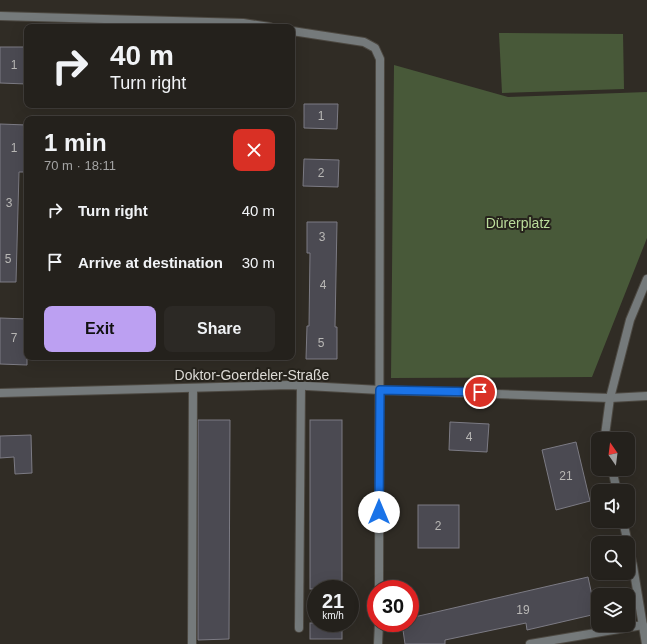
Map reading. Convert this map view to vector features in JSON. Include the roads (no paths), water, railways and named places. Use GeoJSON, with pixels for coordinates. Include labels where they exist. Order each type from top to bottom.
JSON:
{"type":"FeatureCollection","features":[{"type":"Feature","properties":{"kind":"street"},"geometry":{"type":"LineString","coordinates":[[0,16],[250,24]]}},
{"type":"Feature","properties":{"kind":"street"},"geometry":{"type":"LineString","coordinates":[[295,31],[364,42],[375,48],[380,59],[379,580]]}},
{"type":"Feature","properties":{"kind":"street"},"geometry":{"type":"LineString","coordinates":[[605,432],[610,398],[630,320],[647,279]]}},
{"type":"Feature","properties":{"kind":"street"},"geometry":{"type":"LineString","coordinates":[[299,628],[301,386]]}},
{"type":"Feature","properties":{"kind":"street","name":"Doktor-Goerdeler-Straße"},"geometry":{"type":"LineString","coordinates":[[0,393],[301,386],[610,398],[647,396]]}},
{"type":"Feature","properties":{"kind":"street"},"geometry":{"type":"LineString","coordinates":[[192,644],[194,388]]}},
{"type":"Feature","properties":{"kind":"street"},"geometry":{"type":"LineString","coordinates":[[624,528],[646,644]]}},
{"type":"Feature","properties":{"kind":"street"},"geometry":{"type":"LineString","coordinates":[[530,644],[643,626]]}},
{"type":"Feature","properties":{"kind":"street"},"geometry":{"type":"LineString","coordinates":[[378,644],[379,632]]}},
{"type":"Feature","properties":{"kind":"park label","name":"Dürerplatz"},"geometry":{"type":"Point","coordinates":[518,223]}}]}
